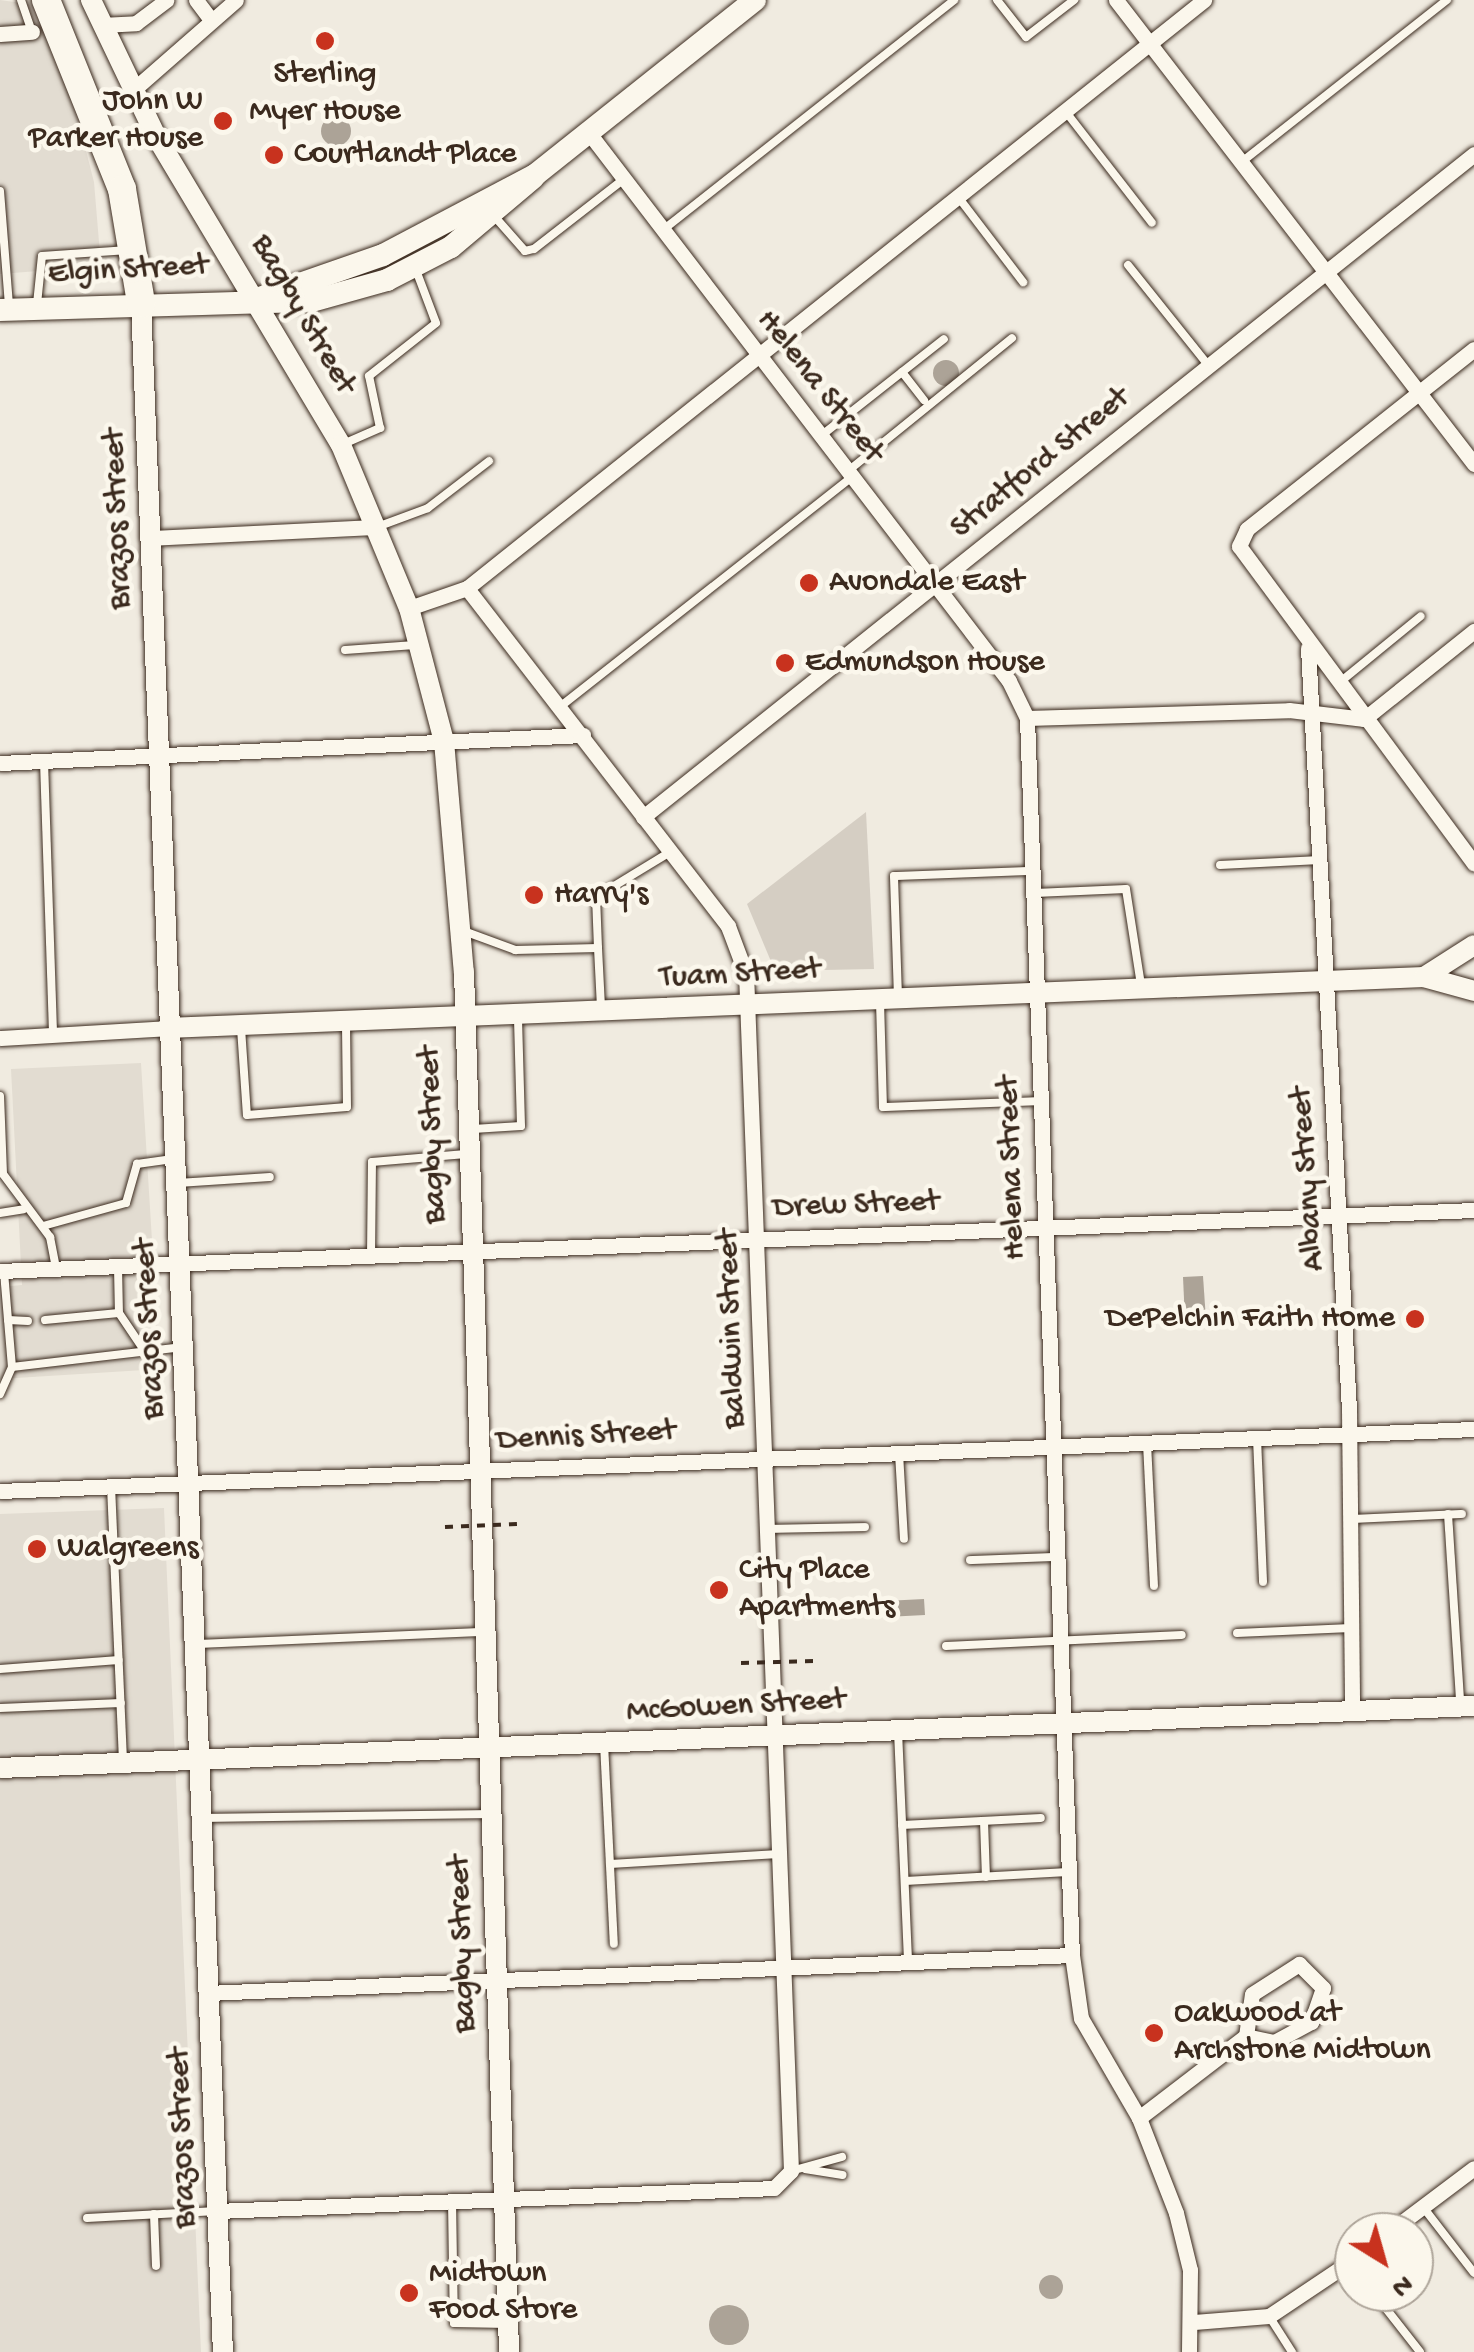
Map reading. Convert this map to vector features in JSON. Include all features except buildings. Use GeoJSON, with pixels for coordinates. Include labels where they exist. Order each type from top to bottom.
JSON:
{"type":"FeatureCollection","features":[{"type":"Feature","properties":{"kind":"highway"},"geometry":{"type":"LineString","coordinates":[[44,17],[117,174],[141,303]]}},
{"type":"Feature","properties":{"kind":"main road","name":"Bagby Street"},"geometry":{"type":"LineString","coordinates":[[92,0],[132,90],[260,298],[342,446],[410,608],[444,741],[461,930],[460,1020],[480,1469],[482,1632],[509,2352]]}},
{"type":"Feature","properties":{"kind":"main road"},"geometry":{"type":"LineString","coordinates":[[260,298],[312,300],[414,266],[495,216],[535,175],[755,0]]}},
{"type":"Feature","properties":{"kind":"main road"},"geometry":{"type":"LineString","coordinates":[[260,298],[383,255],[535,175]]}},
{"type":"Feature","properties":{"kind":"main road","name":"Elgin Street"},"geometry":{"type":"LineString","coordinates":[[5,310],[260,298]]}},
{"type":"Feature","properties":{"kind":"main road","name":"Brazos Street"},"geometry":{"type":"LineString","coordinates":[[141,303],[166,1028],[223,2352]]}},
{"type":"Feature","properties":{"kind":"main road","name":"Tuam Street"},"geometry":{"type":"LineString","coordinates":[[166,1028],[460,1020],[1034,990],[1424,977],[1474,945]]}},
{"type":"Feature","properties":{"kind":"main road"},"geometry":{"type":"LineString","coordinates":[[1424,977],[1474,991]]}},
{"type":"Feature","properties":{"kind":"main road","name":"McGowen Street"},"geometry":{"type":"LineString","coordinates":[[0,1768],[1467,1704]]}},
{"type":"Feature","properties":{"kind":"street"},"geometry":{"type":"LineString","coordinates":[[101,25],[136,23],[166,0]]}},
{"type":"Feature","properties":{"kind":"street"},"geometry":{"type":"LineString","coordinates":[[196,0],[211,20]]}},
{"type":"Feature","properties":{"kind":"street"},"geometry":{"type":"LineString","coordinates":[[132,90],[236,0]]}},
{"type":"Feature","properties":{"kind":"street"},"geometry":{"type":"LineString","coordinates":[[1116,0],[1474,464]]}},
{"type":"Feature","properties":{"kind":"street"},"geometry":{"type":"LineString","coordinates":[[410,608],[468,588],[1204,0]]}},
{"type":"Feature","properties":{"kind":"street"},"geometry":{"type":"LineString","coordinates":[[0,34],[44,17]]}},
{"type":"Feature","properties":{"kind":"street","name":"Helena Street"},"geometry":{"type":"LineString","coordinates":[[589,134],[935,584],[1027,718],[1042,1228],[1068,1724],[1072,1955],[1081,2018],[1138,2118],[1176,2214],[1194,2322],[1189,2352]]}},
{"type":"Feature","properties":{"kind":"street","name":"Stratford Street"},"geometry":{"type":"LineString","coordinates":[[643,818],[1474,154]]}},
{"type":"Feature","properties":{"kind":"street"},"geometry":{"type":"LineString","coordinates":[[1474,350],[1248,529],[1239,546],[1308,648],[1474,864]]}},
{"type":"Feature","properties":{"kind":"street"},"geometry":{"type":"LineString","coordinates":[[150,538],[377,527]]}},
{"type":"Feature","properties":{"kind":"street","name":"Baldwin Street"},"geometry":{"type":"LineString","coordinates":[[468,588],[734,938],[749,1003],[798,2170]]}},
{"type":"Feature","properties":{"kind":"street"},"geometry":{"type":"LineString","coordinates":[[1027,718],[1314,713],[1364,718],[1474,632]]}},
{"type":"Feature","properties":{"kind":"street","name":"Albany Street"},"geometry":{"type":"LineString","coordinates":[[1308,648],[1339,1216],[1348,1435],[1352,1708]]}},
{"type":"Feature","properties":{"kind":"street"},"geometry":{"type":"LineString","coordinates":[[0,763],[583,735]]}},
{"type":"Feature","properties":{"kind":"street","name":"Tuam Street"},"geometry":{"type":"LineString","coordinates":[[0,1038],[166,1028]]}},
{"type":"Feature","properties":{"kind":"street","name":"Drew Street"},"geometry":{"type":"LineString","coordinates":[[2,1271],[1474,1210]]}},
{"type":"Feature","properties":{"kind":"street","name":"Dennis Street"},"geometry":{"type":"LineString","coordinates":[[0,1491],[1474,1429]]}},
{"type":"Feature","properties":{"kind":"street"},"geometry":{"type":"LineString","coordinates":[[208,1992],[1072,1955]]}},
{"type":"Feature","properties":{"kind":"street"},"geometry":{"type":"LineString","coordinates":[[1138,2118],[1246,2036],[1252,1994],[1278,1969],[1310,1968],[1323,1988],[1311,2022],[1274,2042],[1246,2036]]}},
{"type":"Feature","properties":{"kind":"street"},"geometry":{"type":"LineString","coordinates":[[1415,2212],[1474,2168]]}},
{"type":"Feature","properties":{"kind":"street"},"geometry":{"type":"LineString","coordinates":[[217,2211],[774,2188],[798,2170]]}},
{"type":"Feature","properties":{"kind":"street"},"geometry":{"type":"LineString","coordinates":[[1194,2322],[1269,2316],[1334,2274]]}},
{"type":"Feature","properties":{"kind":"lane"},"geometry":{"type":"LineString","coordinates":[[21,0],[44,17]]}},
{"type":"Feature","properties":{"kind":"lane"},"geometry":{"type":"LineString","coordinates":[[663,230],[954,0]]}},
{"type":"Feature","properties":{"kind":"lane"},"geometry":{"type":"LineString","coordinates":[[997,0],[1026,37],[1074,0]]}},
{"type":"Feature","properties":{"kind":"lane"},"geometry":{"type":"LineString","coordinates":[[1241,162],[1448,0]]}},
{"type":"Feature","properties":{"kind":"lane"},"geometry":{"type":"LineString","coordinates":[[1064,110],[1152,223]]}},
{"type":"Feature","properties":{"kind":"lane"},"geometry":{"type":"LineString","coordinates":[[495,216],[525,251],[534,250],[624,179]]}},
{"type":"Feature","properties":{"kind":"lane"},"geometry":{"type":"LineString","coordinates":[[0,191],[5,310]]}},
{"type":"Feature","properties":{"kind":"lane"},"geometry":{"type":"LineString","coordinates":[[957,195],[1022,282]]}},
{"type":"Feature","properties":{"kind":"lane"},"geometry":{"type":"LineString","coordinates":[[37,308],[42,256],[133,250]]}},
{"type":"Feature","properties":{"kind":"lane"},"geometry":{"type":"LineString","coordinates":[[1128,265],[1208,365]]}},
{"type":"Feature","properties":{"kind":"lane"},"geometry":{"type":"LineString","coordinates":[[342,446],[380,428],[369,376],[436,322],[414,266]]}},
{"type":"Feature","properties":{"kind":"lane"},"geometry":{"type":"LineString","coordinates":[[560,706],[851,474],[1012,338]]}},
{"type":"Feature","properties":{"kind":"lane"},"geometry":{"type":"LineString","coordinates":[[821,436],[944,339]]}},
{"type":"Feature","properties":{"kind":"lane"},"geometry":{"type":"LineString","coordinates":[[902,372],[924,400]]}},
{"type":"Feature","properties":{"kind":"lane"},"geometry":{"type":"LineString","coordinates":[[377,527],[428,508],[489,462]]}},
{"type":"Feature","properties":{"kind":"lane"},"geometry":{"type":"LineString","coordinates":[[1336,685],[1421,616]]}},
{"type":"Feature","properties":{"kind":"lane"},"geometry":{"type":"LineString","coordinates":[[346,650],[419,645]]}},
{"type":"Feature","properties":{"kind":"lane"},"geometry":{"type":"LineString","coordinates":[[44,761],[53,1035]]}},
{"type":"Feature","properties":{"kind":"lane"},"geometry":{"type":"LineString","coordinates":[[601,1013],[596,898],[670,852]]}},
{"type":"Feature","properties":{"kind":"lane"},"geometry":{"type":"LineString","coordinates":[[1220,865],[1320,860]]}},
{"type":"Feature","properties":{"kind":"lane"},"geometry":{"type":"LineString","coordinates":[[1030,871],[894,876],[884,1107],[1038,1101]]}},
{"type":"Feature","properties":{"kind":"lane"},"geometry":{"type":"LineString","coordinates":[[1031,893],[1126,889],[1135,900],[1141,987]]}},
{"type":"Feature","properties":{"kind":"lane"},"geometry":{"type":"LineString","coordinates":[[461,930],[515,950],[598,948]]}},
{"type":"Feature","properties":{"kind":"lane"},"geometry":{"type":"LineString","coordinates":[[464,1130],[521,1126],[518,1017]]}},
{"type":"Feature","properties":{"kind":"lane"},"geometry":{"type":"LineString","coordinates":[[241,1026],[247,1114],[347,1107],[346,1023]]}},
{"type":"Feature","properties":{"kind":"lane"},"geometry":{"type":"LineString","coordinates":[[0,1096],[3,1174],[24,1209],[43,1226],[56,1269]]}},
{"type":"Feature","properties":{"kind":"lane"},"geometry":{"type":"LineString","coordinates":[[371,1256],[372,1162],[466,1154]]}},
{"type":"Feature","properties":{"kind":"lane"},"geometry":{"type":"LineString","coordinates":[[43,1226],[126,1203],[138,1164],[173,1159]]}},
{"type":"Feature","properties":{"kind":"lane"},"geometry":{"type":"LineString","coordinates":[[174,1183],[270,1177]]}},
{"type":"Feature","properties":{"kind":"lane"},"geometry":{"type":"LineString","coordinates":[[0,1213],[24,1209]]}},
{"type":"Feature","properties":{"kind":"lane"},"geometry":{"type":"LineString","coordinates":[[118,1266],[119,1313],[141,1346]]}},
{"type":"Feature","properties":{"kind":"lane"},"geometry":{"type":"LineString","coordinates":[[0,1394],[12,1367],[2,1271]]}},
{"type":"Feature","properties":{"kind":"lane"},"geometry":{"type":"LineString","coordinates":[[45,1320],[119,1313]]}},
{"type":"Feature","properties":{"kind":"lane"},"geometry":{"type":"LineString","coordinates":[[8,1320],[28,1321]]}},
{"type":"Feature","properties":{"kind":"lane"},"geometry":{"type":"LineString","coordinates":[[12,1367],[116,1361],[141,1346],[182,1347]]}},
{"type":"Feature","properties":{"kind":"lane"},"geometry":{"type":"LineString","coordinates":[[1258,1438],[1264,1582]]}},
{"type":"Feature","properties":{"kind":"lane"},"geometry":{"type":"LineString","coordinates":[[1147,1443],[1154,1586]]}},
{"type":"Feature","properties":{"kind":"lane"},"geometry":{"type":"LineString","coordinates":[[899,1454],[904,1539]]}},
{"type":"Feature","properties":{"kind":"lane"},"geometry":{"type":"LineString","coordinates":[[111,1486],[123,1763]]}},
{"type":"Feature","properties":{"kind":"lane"},"geometry":{"type":"LineString","coordinates":[[1448,1514],[1467,1704]]}},
{"type":"Feature","properties":{"kind":"lane"},"geometry":{"type":"LineString","coordinates":[[1349,1519],[1462,1514]]}},
{"type":"Feature","properties":{"kind":"lane"},"geometry":{"type":"LineString","coordinates":[[769,1529],[865,1528]]}},
{"type":"Feature","properties":{"kind":"lane"},"geometry":{"type":"LineString","coordinates":[[970,1560],[1060,1556]]}},
{"type":"Feature","properties":{"kind":"lane"},"geometry":{"type":"LineString","coordinates":[[1237,1633],[1351,1628]]}},
{"type":"Feature","properties":{"kind":"lane"},"geometry":{"type":"LineString","coordinates":[[195,1644],[482,1632]]}},
{"type":"Feature","properties":{"kind":"lane"},"geometry":{"type":"LineString","coordinates":[[946,1646],[1182,1635]]}},
{"type":"Feature","properties":{"kind":"lane"},"geometry":{"type":"LineString","coordinates":[[0,1669],[119,1660]]}},
{"type":"Feature","properties":{"kind":"lane"},"geometry":{"type":"LineString","coordinates":[[0,1708],[121,1703]]}},
{"type":"Feature","properties":{"kind":"lane"},"geometry":{"type":"LineString","coordinates":[[898,1731],[908,1963]]}},
{"type":"Feature","properties":{"kind":"lane"},"geometry":{"type":"LineString","coordinates":[[604,1743],[614,1944]]}},
{"type":"Feature","properties":{"kind":"lane"},"geometry":{"type":"LineString","coordinates":[[202,1818],[489,1814]]}},
{"type":"Feature","properties":{"kind":"lane"},"geometry":{"type":"LineString","coordinates":[[902,1825],[1041,1818]]}},
{"type":"Feature","properties":{"kind":"lane"},"geometry":{"type":"LineString","coordinates":[[984,1820],[986,1877]]}},
{"type":"Feature","properties":{"kind":"lane"},"geometry":{"type":"LineString","coordinates":[[610,1864],[784,1853]]}},
{"type":"Feature","properties":{"kind":"lane"},"geometry":{"type":"LineString","coordinates":[[905,1881],[1068,1872]]}},
{"type":"Feature","properties":{"kind":"lane"},"geometry":{"type":"LineString","coordinates":[[798,2170],[842,2157]]}},
{"type":"Feature","properties":{"kind":"lane"},"geometry":{"type":"LineString","coordinates":[[798,2170],[843,2175]]}},
{"type":"Feature","properties":{"kind":"lane"},"geometry":{"type":"LineString","coordinates":[[452,2201],[454,2324],[508,2324]]}},
{"type":"Feature","properties":{"kind":"lane"},"geometry":{"type":"LineString","coordinates":[[1423,2206],[1474,2273]]}},
{"type":"Feature","properties":{"kind":"lane"},"geometry":{"type":"LineString","coordinates":[[87,2218],[217,2211]]}},
{"type":"Feature","properties":{"kind":"lane"},"geometry":{"type":"LineString","coordinates":[[154,2214],[156,2266]]}},
{"type":"Feature","properties":{"kind":"lane"},"geometry":{"type":"LineString","coordinates":[[1389,2312],[1420,2352]]}},
{"type":"Feature","properties":{"kind":"lane"},"geometry":{"type":"LineString","coordinates":[[1269,2316],[1292,2352]]}},
{"type":"Feature","properties":{"kind":"path"},"geometry":{"type":"LineString","coordinates":[[445,1527],[517,1524]]}},
{"type":"Feature","properties":{"kind":"path"},"geometry":{"type":"LineString","coordinates":[[741,1663],[814,1661]]}},
{"type":"Feature","properties":{"kind":"shaded area"},"geometry":{"type":"Polygon","coordinates":[[[0,0],[29,4],[69,84],[94,182],[101,266],[0,274],[0,0]]]}},
{"type":"Feature","properties":{"kind":"shaded area"},"geometry":{"type":"Polygon","coordinates":[[[336,116],[347,120],[351,131],[347,142],[336,146],[325,142],[321,131],[325,120],[336,116]]]}},
{"type":"Feature","properties":{"kind":"shaded area"},"geometry":{"type":"Polygon","coordinates":[[[946,360],[956,363],[956,383],[946,386],[936,383],[933,373],[936,363],[946,360]]]}},
{"type":"Feature","properties":{"kind":"shaded area"},"geometry":{"type":"Polygon","coordinates":[[[866,812],[874,969],[775,971],[747,904],[866,812]]]}},
{"type":"Feature","properties":{"kind":"shaded area"},"geometry":{"type":"Polygon","coordinates":[[[141,1063],[160,1369],[0,1379],[0,1287],[22,1285],[11,1069],[141,1063]]]}},
{"type":"Feature","properties":{"kind":"shaded area"},"geometry":{"type":"Polygon","coordinates":[[[1203,1276],[1206,1320],[1185,1321],[1183,1277],[1203,1276]]]}},
{"type":"Feature","properties":{"kind":"shaded area"},"geometry":{"type":"Polygon","coordinates":[[[164,1508],[201,2352],[0,2352],[0,1514],[164,1508]]]}},
{"type":"Feature","properties":{"kind":"shaded area"},"geometry":{"type":"Polygon","coordinates":[[[924,1599],[925,1615],[886,1617],[885,1601],[924,1599]]]}},
{"type":"Feature","properties":{"kind":"shaded area"},"geometry":{"type":"Polygon","coordinates":[[[1051,2275],[1060,2278],[1060,2296],[1051,2299],[1042,2296],[1039,2287],[1042,2278],[1051,2275]]]}},
{"type":"Feature","properties":{"kind":"shaded area"},"geometry":{"type":"Polygon","coordinates":[[[729,2305],[743,2311],[749,2325],[743,2339],[729,2345],[715,2339],[709,2325],[715,2311],[729,2305]]]}},
{"type":"Feature","properties":{"kind":"place","name":"Sterling Myer House"},"geometry":{"type":"Point","coordinates":[325,41]}},
{"type":"Feature","properties":{"kind":"place","name":"John W Parker House"},"geometry":{"type":"Point","coordinates":[223,121]}},
{"type":"Feature","properties":{"kind":"place","name":"Courtlandt Place"},"geometry":{"type":"Point","coordinates":[274,155]}},
{"type":"Feature","properties":{"kind":"place","name":"Avondale East"},"geometry":{"type":"Point","coordinates":[809,583]}},
{"type":"Feature","properties":{"kind":"place","name":"Edmundson House"},"geometry":{"type":"Point","coordinates":[785,663]}},
{"type":"Feature","properties":{"kind":"place","name":"Harry's"},"geometry":{"type":"Point","coordinates":[534,895]}},
{"type":"Feature","properties":{"kind":"place","name":"DePelchin Faith Home"},"geometry":{"type":"Point","coordinates":[1415,1319]}},
{"type":"Feature","properties":{"kind":"place","name":"Walgreens"},"geometry":{"type":"Point","coordinates":[37,1549]}},
{"type":"Feature","properties":{"kind":"place","name":"City Place Apartments"},"geometry":{"type":"Point","coordinates":[719,1590]}},
{"type":"Feature","properties":{"kind":"place","name":"Oakwood at Archstone Midtown"},"geometry":{"type":"Point","coordinates":[1154,2033]}},
{"type":"Feature","properties":{"kind":"place","name":"Midtown Food Store"},"geometry":{"type":"Point","coordinates":[409,2293]}}]}
